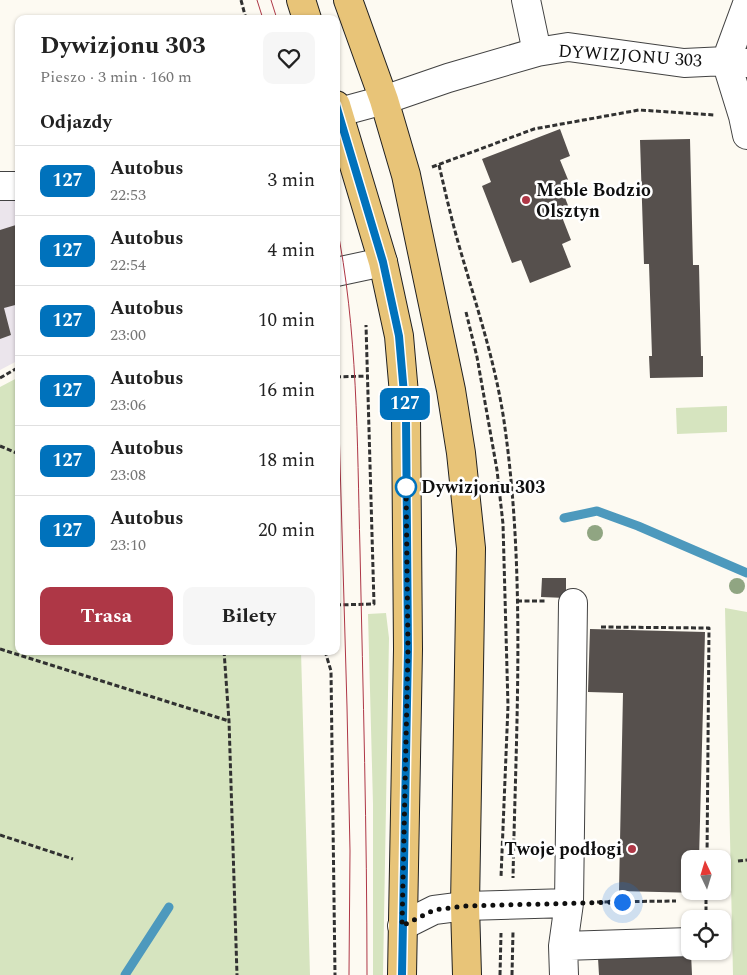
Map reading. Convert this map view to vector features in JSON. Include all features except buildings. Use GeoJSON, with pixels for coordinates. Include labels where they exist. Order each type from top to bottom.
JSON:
{"type":"FeatureCollection","features":[{"type":"Feature","properties":{"kind":"main road"},"geometry":{"type":"LineString","coordinates":[[301,0],[306,15]]}},
{"type":"Feature","properties":{"kind":"main road"},"geometry":{"type":"LineString","coordinates":[[348,0],[384,100],[406,175],[451,390],[461,454],[471,548],[465,906],[467,975]]}},
{"type":"Feature","properties":{"kind":"main road"},"geometry":{"type":"LineString","coordinates":[[340,120],[383,262],[399,336],[406,417],[408,649],[402,975]]}},
{"type":"Feature","properties":{"kind":"street"},"geometry":{"type":"LineString","coordinates":[[526,0],[536,52]]}},
{"type":"Feature","properties":{"kind":"street"},"geometry":{"type":"LineString","coordinates":[[736,62],[747,4]]}},
{"type":"Feature","properties":{"kind":"street","name":"DYWIZJONU 303"},"geometry":{"type":"LineString","coordinates":[[384,100],[448,78],[536,52],[568,47],[684,63],[736,62],[745,126]]}},
{"type":"Feature","properties":{"kind":"street"},"geometry":{"type":"LineString","coordinates":[[340,109],[384,100]]}},
{"type":"Feature","properties":{"kind":"street"},"geometry":{"type":"LineString","coordinates":[[0,186],[15,186]]}},
{"type":"Feature","properties":{"kind":"street"},"geometry":{"type":"LineString","coordinates":[[340,271],[383,262]]}},
{"type":"Feature","properties":{"kind":"street"},"geometry":{"type":"LineString","coordinates":[[564,975],[563,946],[569,903],[572,615]]}},
{"type":"Feature","properties":{"kind":"street"},"geometry":{"type":"LineString","coordinates":[[402,926],[434,910],[465,906],[569,903]]}},
{"type":"Feature","properties":{"kind":"street"},"geometry":{"type":"LineString","coordinates":[[563,946],[681,942]]}},
{"type":"Feature","properties":{"kind":"path"},"geometry":{"type":"LineString","coordinates":[[240,0],[245,15]]}},
{"type":"Feature","properties":{"kind":"path"},"geometry":{"type":"LineString","coordinates":[[439,165],[534,129],[639,110],[745,126]]}},
{"type":"Feature","properties":{"kind":"path"},"geometry":{"type":"LineString","coordinates":[[0,378],[15,369]]}},
{"type":"Feature","properties":{"kind":"path"},"geometry":{"type":"LineString","coordinates":[[340,377],[368,376],[374,604],[340,605]]}},
{"type":"Feature","properties":{"kind":"path"},"geometry":{"type":"LineString","coordinates":[[0,446],[15,452]]}},
{"type":"Feature","properties":{"kind":"path"},"geometry":{"type":"LineString","coordinates":[[517,602],[541,601]]}},
{"type":"Feature","properties":{"kind":"path"},"geometry":{"type":"LineString","coordinates":[[572,615],[709,628],[706,850]]}},
{"type":"Feature","properties":{"kind":"path"},"geometry":{"type":"LineString","coordinates":[[0,649],[15,654]]}},
{"type":"Feature","properties":{"kind":"path"},"geometry":{"type":"LineString","coordinates":[[19,655],[229,721]]}},
{"type":"Feature","properties":{"kind":"path"},"geometry":{"type":"LineString","coordinates":[[224,655],[229,721],[237,975]]}},
{"type":"Feature","properties":{"kind":"path"},"geometry":{"type":"LineString","coordinates":[[327,655],[331,671],[335,975]]}},
{"type":"Feature","properties":{"kind":"path"},"geometry":{"type":"LineString","coordinates":[[0,835],[73,860]]}},
{"type":"Feature","properties":{"kind":"path"},"geometry":{"type":"LineString","coordinates":[[738,861],[747,860]]}},
{"type":"Feature","properties":{"kind":"path"},"geometry":{"type":"LineString","coordinates":[[569,903],[676,901]]}},
{"type":"Feature","properties":{"kind":"shaded area"},"geometry":{"type":"Polygon","coordinates":[[[15,198],[15,362],[0,370],[0,200],[15,198]]]}},
{"type":"Feature","properties":{"kind":"green space"},"geometry":{"type":"Polygon","coordinates":[[[15,379],[15,655],[301,655],[310,975],[0,975],[0,387],[15,379]]]}},
{"type":"Feature","properties":{"kind":"green space"},"geometry":{"type":"Polygon","coordinates":[[[727,406],[727,432],[677,434],[676,408],[727,406]]]}},
{"type":"Feature","properties":{"kind":"green space"},"geometry":{"type":"Polygon","coordinates":[[[725,608],[747,612],[747,975],[733,975],[725,608]]]}},
{"type":"Feature","properties":{"kind":"green space"},"geometry":{"type":"Polygon","coordinates":[[[386,613],[389,638],[383,975],[373,975],[373,804],[368,614],[386,613]]]}},
{"type":"Feature","properties":{"kind":"waterway"},"geometry":{"type":"LineString","coordinates":[[564,518],[597,511],[638,526],[747,573]]}},
{"type":"Feature","properties":{"kind":"waterway"},"geometry":{"type":"LineString","coordinates":[[125,975],[169,907]]}},
{"type":"Feature","properties":{"kind":"tram line"},"geometry":{"type":"LineString","coordinates":[[257,0],[262,15]]}},
{"type":"Feature","properties":{"kind":"tram line"},"geometry":{"type":"LineString","coordinates":[[271,0],[276,15]]}},
{"type":"Feature","properties":{"kind":"tram line"},"geometry":{"type":"LineString","coordinates":[[340,245],[349,303],[357,426],[365,762],[367,975]]}},
{"type":"Feature","properties":{"kind":"tram line"},"geometry":{"type":"LineString","coordinates":[[340,461],[350,851],[349,975]]}},
{"type":"Feature","properties":{"kind":"bus line","name":"127"},"geometry":{"type":"LineString","coordinates":[[340,118],[383,262],[399,336],[406,417],[408,649],[402,975]]}},
{"type":"Feature","properties":{"kind":"place","name":"Meble Bodzio Olsztyn"},"geometry":{"type":"Point","coordinates":[526,200]}},
{"type":"Feature","properties":{"kind":"place","name":"Dywizjonu 303"},"geometry":{"type":"Point","coordinates":[406,487]}},
{"type":"Feature","properties":{"kind":"place","name":"Twoje podłogi"},"geometry":{"type":"Point","coordinates":[632,849]}},
{"type":"Feature","properties":{"kind":"route"},"geometry":{"type":"LineString","coordinates":[[406,487],[406,484],[408,649],[402,926],[434,910],[465,906],[622,902]]}}]}
